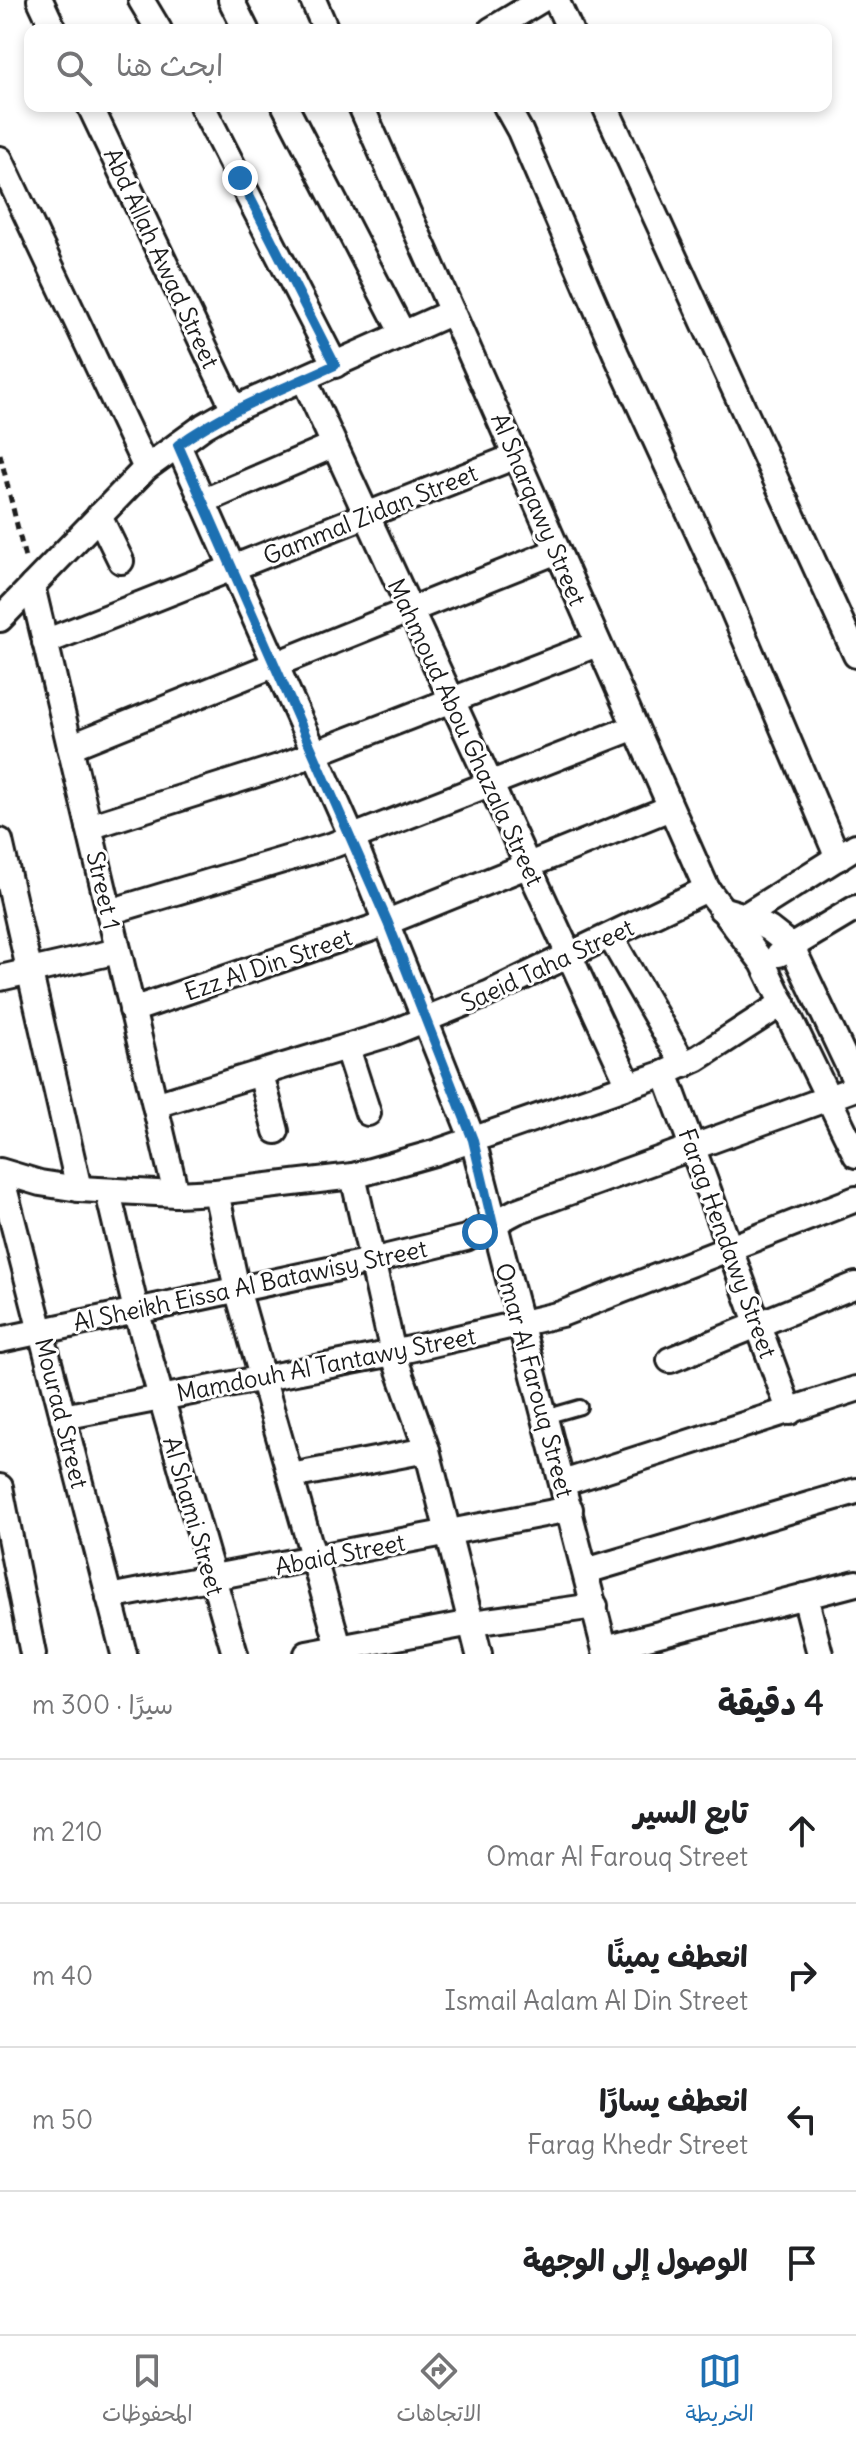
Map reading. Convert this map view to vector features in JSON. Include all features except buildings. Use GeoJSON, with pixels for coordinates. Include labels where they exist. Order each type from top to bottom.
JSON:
{"type":"FeatureCollection","features":[{"type":"Feature","properties":{"kind":"street"},"geometry":{"type":"LineString","coordinates":[[40,0],[51,24]]}},
{"type":"Feature","properties":{"kind":"street"},"geometry":{"type":"LineString","coordinates":[[141,0],[155,24]]}},
{"type":"Feature","properties":{"kind":"street"},"geometry":{"type":"LineString","coordinates":[[231,0],[243,24]]}},
{"type":"Feature","properties":{"kind":"street"},"geometry":{"type":"LineString","coordinates":[[313,0],[323,24]]}},
{"type":"Feature","properties":{"kind":"street"},"geometry":{"type":"LineString","coordinates":[[501,24],[541,0]]}},
{"type":"Feature","properties":{"kind":"street"},"geometry":{"type":"LineString","coordinates":[[556,0],[567,24]]}},
{"type":"Feature","properties":{"kind":"street","name":"Abd Allah Awad Street"},"geometry":{"type":"LineString","coordinates":[[93,112],[234,409]]}},
{"type":"Feature","properties":{"kind":"street"},"geometry":{"type":"LineString","coordinates":[[205,112],[335,365]]}},
{"type":"Feature","properties":{"kind":"street"},"geometry":{"type":"LineString","coordinates":[[288,112],[403,334]]}},
{"type":"Feature","properties":{"kind":"street","name":"Al Sharqawy Street"},"geometry":{"type":"LineString","coordinates":[[364,112],[670,808],[714,899],[763,963],[856,1155]]}},
{"type":"Feature","properties":{"kind":"street"},"geometry":{"type":"LineString","coordinates":[[509,112],[616,354],[847,852],[745,916]]}},
{"type":"Feature","properties":{"kind":"street"},"geometry":{"type":"LineString","coordinates":[[608,112],[856,655]]}},
{"type":"Feature","properties":{"kind":"street"},"geometry":{"type":"LineString","coordinates":[[0,159],[146,468]]}},
{"type":"Feature","properties":{"kind":"street"},"geometry":{"type":"LineString","coordinates":[[0,619],[146,468],[204,426],[234,409],[452,312]]}},
{"type":"Feature","properties":{"kind":"street","name":"Mahmoud Abou Ghazala Street"},"geometry":{"type":"LineString","coordinates":[[304,379],[488,785],[629,1085]]}},
{"type":"Feature","properties":{"kind":"street","name":"Omar Al Farouq Street"},"geometry":{"type":"LineString","coordinates":[[178,445],[352,837],[473,1140],[606,1651]]}},
{"type":"Feature","properties":{"kind":"street"},"geometry":{"type":"LineString","coordinates":[[204,501],[334,445]]}},
{"type":"Feature","properties":{"kind":"street","name":"Gammal Zidan Street"},"geometry":{"type":"LineString","coordinates":[[45,642],[516,456]]}},
{"type":"Feature","properties":{"kind":"street"},"geometry":{"type":"LineString","coordinates":[[99,516],[121,561]]}},
{"type":"Feature","properties":{"kind":"street"},"geometry":{"type":"LineString","coordinates":[[70,747],[557,551]]}},
{"type":"Feature","properties":{"kind":"street","name":"Street 1"},"geometry":{"type":"LineString","coordinates":[[32,586],[176,1194]]}},
{"type":"Feature","properties":{"kind":"street"},"geometry":{"type":"LineString","coordinates":[[89,827],[315,754],[597,644]]}},
{"type":"Feature","properties":{"kind":"street"},"geometry":{"type":"LineString","coordinates":[[109,912],[352,837],[635,727]]}},
{"type":"Feature","properties":{"kind":"street","name":"Ezz Al Din Street"},"geometry":{"type":"LineString","coordinates":[[132,1010],[388,923],[670,808]]}},
{"type":"Feature","properties":{"kind":"street"},"geometry":{"type":"LineString","coordinates":[[0,841],[79,1189]]}},
{"type":"Feature","properties":{"kind":"street"},"geometry":{"type":"LineString","coordinates":[[714,899],[792,947],[856,1085]]}},
{"type":"Feature","properties":{"kind":"street","name":"Saeid Taha Street"},"geometry":{"type":"LineString","coordinates":[[155,1105],[347,1048],[426,1019],[610,936],[714,899]]}},
{"type":"Feature","properties":{"kind":"street"},"geometry":{"type":"LineString","coordinates":[[763,963],[856,908]]}},
{"type":"Feature","properties":{"kind":"street","name":"Farag Hendawy Street"},"geometry":{"type":"LineString","coordinates":[[610,936],[675,1069],[694,1146],[790,1412]]}},
{"type":"Feature","properties":{"kind":"street"},"geometry":{"type":"LineString","coordinates":[[0,978],[118,951]]}},
{"type":"Feature","properties":{"kind":"street"},"geometry":{"type":"LineString","coordinates":[[0,1172],[79,1189],[176,1194],[353,1176],[473,1140],[675,1069],[783,1003]]}},
{"type":"Feature","properties":{"kind":"street"},"geometry":{"type":"LineString","coordinates":[[347,1048],[368,1113]]}},
{"type":"Feature","properties":{"kind":"street"},"geometry":{"type":"LineString","coordinates":[[261,1074],[276,1131]]}},
{"type":"Feature","properties":{"kind":"street","name":"Al Sheikh Eissa Al Batawisy Street"},"geometry":{"type":"LineString","coordinates":[[0,1340],[466,1238],[517,1211],[829,1098],[856,1085]]}},
{"type":"Feature","properties":{"kind":"street","name":"Mourad Street"},"geometry":{"type":"LineString","coordinates":[[0,1172],[124,1654]]}},
{"type":"Feature","properties":{"kind":"street"},"geometry":{"type":"LineString","coordinates":[[353,1176],[393,1353],[427,1450],[479,1654]]}},
{"type":"Feature","properties":{"kind":"street","name":"Al Shami Street"},"geometry":{"type":"LineString","coordinates":[[108,1192],[160,1398],[235,1654]]}},
{"type":"Feature","properties":{"kind":"street"},"geometry":{"type":"LineString","coordinates":[[216,1192],[237,1289],[340,1651]]}},
{"type":"Feature","properties":{"kind":"street","name":"Mamdouh Al Tantawy Street"},"geometry":{"type":"LineString","coordinates":[[63,1417],[520,1325],[594,1303],[856,1199]]}},
{"type":"Feature","properties":{"kind":"street"},"geometry":{"type":"LineString","coordinates":[[670,1360],[856,1285]]}},
{"type":"Feature","properties":{"kind":"street"},"geometry":{"type":"LineString","coordinates":[[563,1483],[856,1389]]}},
{"type":"Feature","properties":{"kind":"street"},"geometry":{"type":"LineString","coordinates":[[291,1476],[427,1450]]}},
{"type":"Feature","properties":{"kind":"street"},"geometry":{"type":"LineString","coordinates":[[0,1487],[33,1654]]}},
{"type":"Feature","properties":{"kind":"street"},"geometry":{"type":"LineString","coordinates":[[586,1571],[856,1491]]}},
{"type":"Feature","properties":{"kind":"street","name":"Abaid Street"},"geometry":{"type":"LineString","coordinates":[[109,1597],[570,1509]]}},
{"type":"Feature","properties":{"kind":"street"},"geometry":{"type":"LineString","coordinates":[[606,1651],[856,1583]]}},
{"type":"Feature","properties":{"kind":"street"},"geometry":{"type":"LineString","coordinates":[[805,1596],[820,1654]]}},
{"type":"Feature","properties":{"kind":"street"},"geometry":{"type":"LineString","coordinates":[[307,1654],[340,1651],[472,1623],[595,1606]]}},
{"type":"Feature","properties":{"kind":"lane"},"geometry":{"type":"LineString","coordinates":[[545,1417],[580,1407]]}},
{"type":"Feature","properties":{"kind":"path"},"geometry":{"type":"LineString","coordinates":[[0,454],[32,586]]}},
{"type":"Feature","properties":{"kind":"route"},"geometry":{"type":"LineString","coordinates":[[240,178],[335,365],[234,409],[178,445],[352,837],[468,1126],[493,1225],[480,1232]]}}]}
